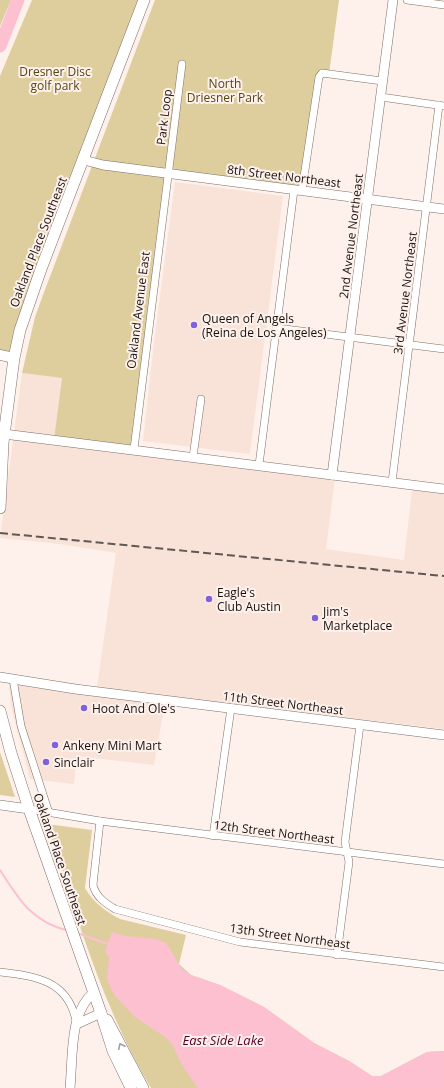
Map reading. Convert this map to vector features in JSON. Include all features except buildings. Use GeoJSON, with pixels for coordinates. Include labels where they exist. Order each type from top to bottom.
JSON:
{"type":"FeatureCollection","features":[{"type":"Feature","properties":{"kind":"main road"},"geometry":{"type":"LineString","coordinates":[[84,160],[144,0]]}},
{"type":"Feature","properties":{"kind":"main road","name":"Oakland Place Southeast"},"geometry":{"type":"LineString","coordinates":[[0,508],[2,434],[14,358],[28,302],[84,160]]}},
{"type":"Feature","properties":{"kind":"main road"},"geometry":{"type":"LineString","coordinates":[[0,355],[14,358]]}},
{"type":"Feature","properties":{"kind":"main road","name":"Oakland Place Southeast"},"geometry":{"type":"LineString","coordinates":[[0,711],[28,809],[101,1013]]}},
{"type":"Feature","properties":{"kind":"main road"},"geometry":{"type":"LineString","coordinates":[[101,1013],[113,1051],[131,1088]]}},
{"type":"Feature","properties":{"kind":"main road"},"geometry":{"type":"LineString","coordinates":[[101,1013],[111,1026],[144,1088]]}},
{"type":"Feature","properties":{"kind":"street","name":"2nd Avenue Northeast"},"geometry":{"type":"LineString","coordinates":[[332,475],[381,97],[392,0]]}},
{"type":"Feature","properties":{"kind":"street"},"geometry":{"type":"LineString","coordinates":[[407,0],[444,5]]}},
{"type":"Feature","properties":{"kind":"street","name":"Park Loop"},"geometry":{"type":"LineString","coordinates":[[168,173],[182,64]]}},
{"type":"Feature","properties":{"kind":"street"},"geometry":{"type":"LineString","coordinates":[[259,466],[277,328],[298,190],[317,82],[322,73],[382,81]]}},
{"type":"Feature","properties":{"kind":"street"},"geometry":{"type":"LineString","coordinates":[[381,97],[442,106]]}},
{"type":"Feature","properties":{"kind":"street","name":"3rd Avenue Northeast"},"geometry":{"type":"LineString","coordinates":[[392,482],[426,206],[442,106]]}},
{"type":"Feature","properties":{"kind":"street","name":"8th Street Northeast"},"geometry":{"type":"LineString","coordinates":[[84,160],[103,165],[444,209]]}},
{"type":"Feature","properties":{"kind":"street","name":"Oakland Avenue East"},"geometry":{"type":"LineString","coordinates":[[134,449],[168,173]]}},
{"type":"Feature","properties":{"kind":"street"},"geometry":{"type":"LineString","coordinates":[[277,328],[444,349]]}},
{"type":"Feature","properties":{"kind":"street"},"geometry":{"type":"LineString","coordinates":[[193,457],[201,399]]}},
{"type":"Feature","properties":{"kind":"street"},"geometry":{"type":"LineString","coordinates":[[2,434],[134,449],[444,490]]}},
{"type":"Feature","properties":{"kind":"street","name":"11th Street Northeast"},"geometry":{"type":"LineString","coordinates":[[0,677],[118,694],[444,735]]}},
{"type":"Feature","properties":{"kind":"street"},"geometry":{"type":"LineString","coordinates":[[13,679],[21,726],[49,813]]}},
{"type":"Feature","properties":{"kind":"street"},"geometry":{"type":"LineString","coordinates":[[213,836],[231,708]]}},
{"type":"Feature","properties":{"kind":"street"},"geometry":{"type":"LineString","coordinates":[[337,955],[349,862],[345,842],[360,725]]}},
{"type":"Feature","properties":{"kind":"street"},"geometry":{"type":"LineString","coordinates":[[0,805],[28,809]]}},
{"type":"Feature","properties":{"kind":"street","name":"12th Street Northeast"},"geometry":{"type":"LineString","coordinates":[[28,809],[100,822],[444,864]]}},
{"type":"Feature","properties":{"kind":"street","name":"13th Street Northeast"},"geometry":{"type":"LineString","coordinates":[[100,822],[93,885],[94,892],[99,898],[115,910],[240,942],[444,967]]}},
{"type":"Feature","properties":{"kind":"street"},"geometry":{"type":"LineString","coordinates":[[0,972],[36,977],[52,984],[72,1006],[77,1024]]}},
{"type":"Feature","properties":{"kind":"street"},"geometry":{"type":"LineString","coordinates":[[70,1088],[77,1024],[81,1008],[93,992]]}},
{"type":"Feature","properties":{"kind":"street"},"geometry":{"type":"LineString","coordinates":[[77,1024],[101,1013]]}},
{"type":"Feature","properties":{"kind":"shaded area"},"geometry":{"type":"Polygon","coordinates":[[[175,182],[283,196],[250,454],[143,441],[154,342],[175,182]]]}},
{"type":"Feature","properties":{"kind":"shaded area"},"geometry":{"type":"Polygon","coordinates":[[[22,373],[62,378],[54,439],[335,479],[326,549],[404,560],[412,490],[444,494],[444,729],[166,696],[154,765],[77,756],[74,784],[30,779],[11,706],[8,674],[97,687],[116,553],[60,544],[0,538],[22,373]]]}},
{"type":"Feature","properties":{"kind":"green space"},"geometry":{"type":"Polygon","coordinates":[[[0,0],[11,0],[0,26],[0,0]]]}},
{"type":"Feature","properties":{"kind":"green space","name":"Dresner Disc golf park"},"geometry":{"type":"Polygon","coordinates":[[[32,0],[140,0],[26,296],[10,352],[0,351],[0,76],[32,0]]]}},
{"type":"Feature","properties":{"kind":"green space","name":"North Driesner Park"},"geometry":{"type":"Polygon","coordinates":[[[155,0],[339,0],[329,74],[322,73],[302,190],[169,173],[134,449],[54,439],[62,378],[22,373],[35,317],[155,0]]]}},
{"type":"Feature","properties":{"kind":"green space"},"geometry":{"type":"Polygon","coordinates":[[[0,752],[15,797],[0,795],[0,752]]]}},
{"type":"Feature","properties":{"kind":"green space","name":"East Side Lake"},"geometry":{"type":"Polygon","coordinates":[[[47,824],[92,830],[85,888],[88,893],[100,906],[120,919],[186,935],[179,964],[191,975],[220,985],[264,1007],[314,1043],[349,1061],[372,1076],[381,1076],[427,1052],[444,1051],[444,1088],[151,1088],[118,1026],[104,993],[47,824]]]}},
{"type":"Feature","properties":{"kind":"water","name":"East Side Lake"},"geometry":{"type":"Polygon","coordinates":[[[112,932],[124,936],[155,939],[166,943],[182,969],[191,975],[220,985],[264,1007],[314,1043],[349,1061],[372,1076],[381,1076],[427,1052],[444,1051],[444,1088],[198,1088],[182,1065],[172,1044],[164,1036],[135,1017],[115,996],[107,980],[109,957],[105,952],[112,932]]]}},
{"type":"Feature","properties":{"kind":"waterway"},"geometry":{"type":"LineString","coordinates":[[0,46],[18,0]]}},
{"type":"Feature","properties":{"kind":"waterway"},"geometry":{"type":"LineString","coordinates":[[0,870],[20,900],[36,916],[45,922],[69,931]]}},
{"type":"Feature","properties":{"kind":"waterway"},"geometry":{"type":"LineString","coordinates":[[77,933],[108,944]]}},
{"type":"Feature","properties":{"kind":"railway"},"geometry":{"type":"LineString","coordinates":[[0,533],[444,576]]}},
{"type":"Feature","properties":{"kind":"place","name":"Queen of Angels (Reina de Los Angeles)"},"geometry":{"type":"Point","coordinates":[194,325]}},
{"type":"Feature","properties":{"kind":"place","name":"Eagle's Club Austin"},"geometry":{"type":"Point","coordinates":[209,599]}},
{"type":"Feature","properties":{"kind":"place","name":"Jim's Marketplace"},"geometry":{"type":"Point","coordinates":[315,618]}},
{"type":"Feature","properties":{"kind":"place","name":"Hoot And Ole's"},"geometry":{"type":"Point","coordinates":[84,708]}},
{"type":"Feature","properties":{"kind":"place","name":"Ankeny Mini Mart"},"geometry":{"type":"Point","coordinates":[55,745]}},
{"type":"Feature","properties":{"kind":"place","name":"Sinclair"},"geometry":{"type":"Point","coordinates":[46,762]}}]}
